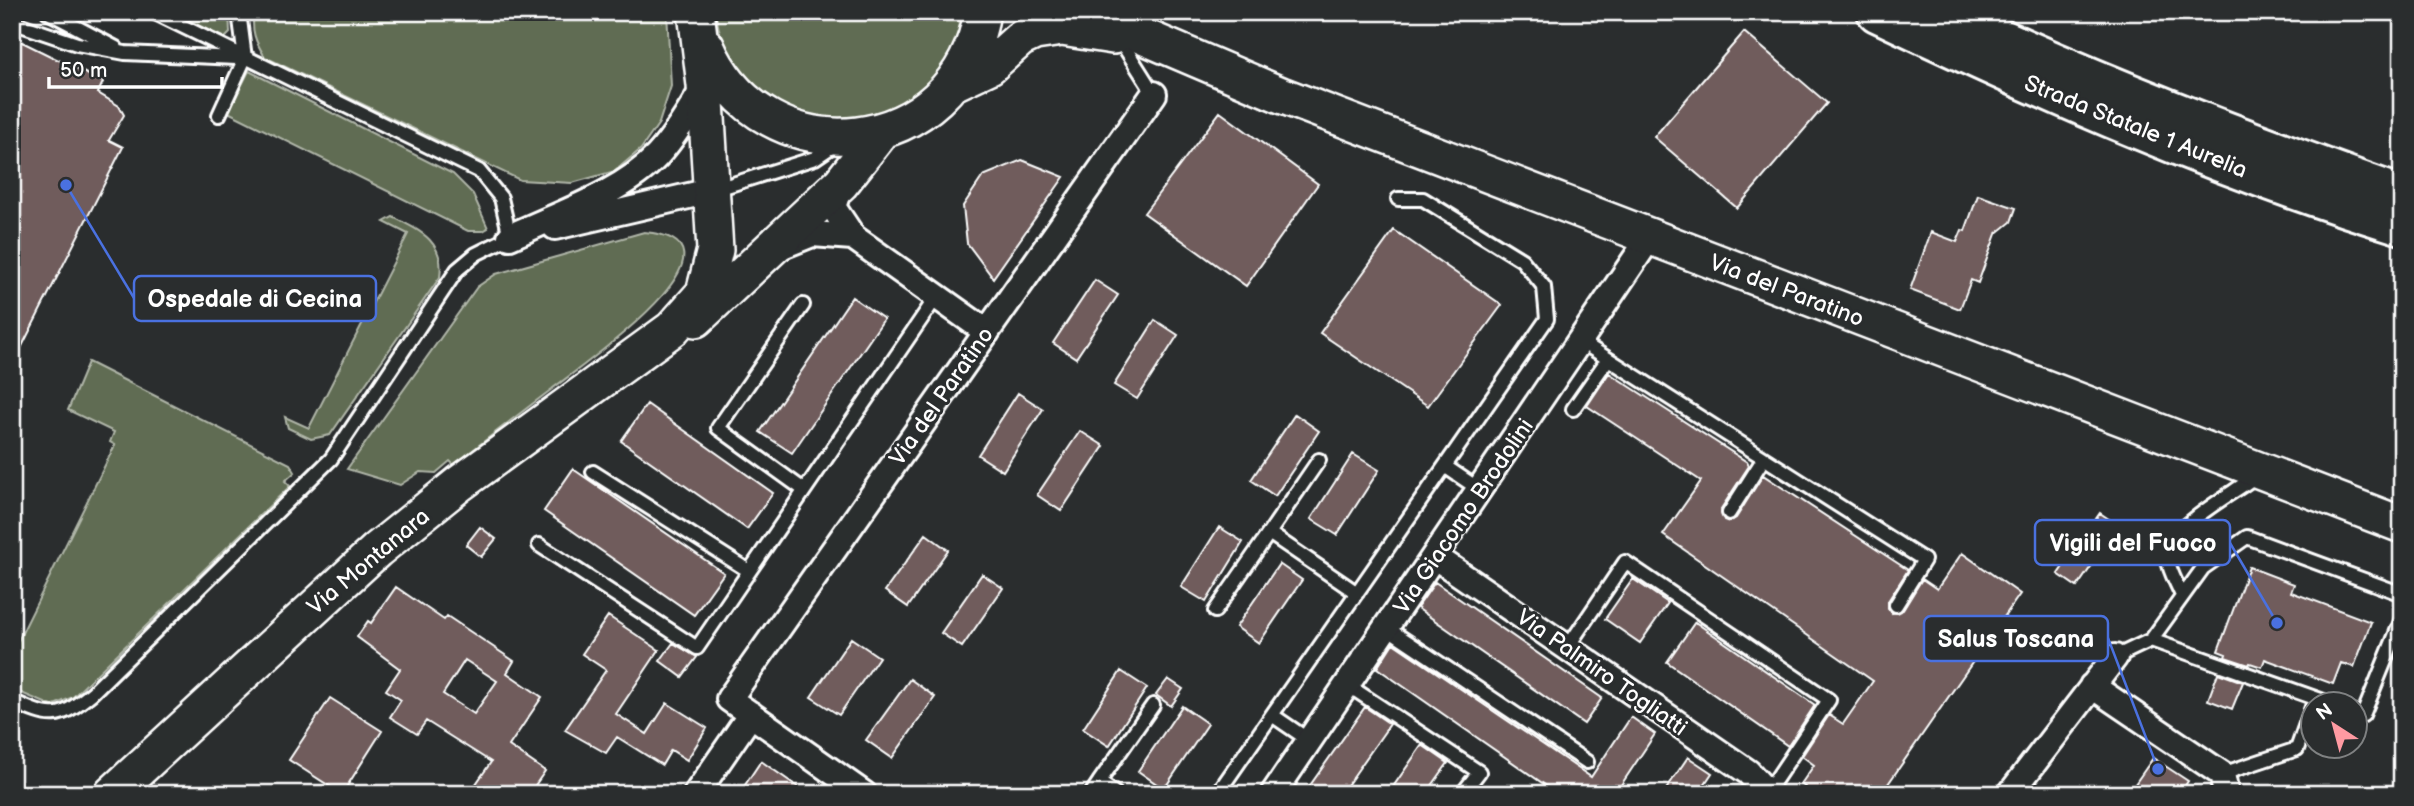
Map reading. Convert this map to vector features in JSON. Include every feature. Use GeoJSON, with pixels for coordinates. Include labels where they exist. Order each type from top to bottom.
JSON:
{"type":"FeatureCollection","features":[{"type":"Feature","properties":{"kind":"highway","name":"Strada Statale 1 Aurelia"},"geometry":{"type":"LineString","coordinates":[[1877,12],[2026,83],[2199,154],[2402,225]]}},
{"type":"Feature","properties":{"kind":"highway","name":"Strada Statale 1 Aurelia"},"geometry":{"type":"LineString","coordinates":[[1942,12],[2038,57],[2210,128],[2402,196]]}},
{"type":"Feature","properties":{"kind":"main road"},"geometry":{"type":"LineString","coordinates":[[954,83],[978,39],[982,12]]}},
{"type":"Feature","properties":{"kind":"main road"},"geometry":{"type":"LineString","coordinates":[[1086,12],[1175,49]]}},
{"type":"Feature","properties":{"kind":"main road"},"geometry":{"type":"LineString","coordinates":[[697,19],[717,72],[751,108],[795,131],[845,138],[882,131],[922,113],[954,83],[990,66],[1020,39],[1035,32],[1062,28],[1175,49]]}},
{"type":"Feature","properties":{"kind":"main road"},"geometry":{"type":"LineString","coordinates":[[642,351],[673,328],[704,293],[716,250],[705,85],[697,19]]}},
{"type":"Feature","properties":{"kind":"main road","name":"Via del Paratino"},"geometry":{"type":"LineString","coordinates":[[1175,49],[1281,95],[2402,525]]}},
{"type":"Feature","properties":{"kind":"main road"},"geometry":{"type":"LineString","coordinates":[[642,351],[664,343],[698,318],[841,183],[882,131]]}},
{"type":"Feature","properties":{"kind":"main road","name":"Via Montanara"},"geometry":{"type":"LineString","coordinates":[[112,794],[377,550],[459,484],[642,351]]}},
{"type":"Feature","properties":{"kind":"street"},"geometry":{"type":"LineString","coordinates":[[510,237],[620,185],[655,158],[684,122],[705,85]]}},
{"type":"Feature","properties":{"kind":"street","name":"Via del Paratino"},"geometry":{"type":"LineString","coordinates":[[751,715],[729,699],[1154,94]]}},
{"type":"Feature","properties":{"kind":"street"},"geometry":{"type":"LineString","coordinates":[[841,183],[832,207],[853,237],[987,332]]}},
{"type":"Feature","properties":{"kind":"street"},"geometry":{"type":"LineString","coordinates":[[510,237],[710,191]]}},
{"type":"Feature","properties":{"kind":"street"},"geometry":{"type":"LineString","coordinates":[[772,250],[812,234],[853,237]]}},
{"type":"Feature","properties":{"kind":"street","name":"Via Giacomo Brodolini"},"geometry":{"type":"LineString","coordinates":[[1273,794],[1349,686],[1650,237]]}},
{"type":"Feature","properties":{"kind":"street","name":"Via Palmiro Togliatti"},"geometry":{"type":"LineString","coordinates":[[1434,556],[1748,772],[1761,786],[1764,794]]}},
{"type":"Feature","properties":{"kind":"street"},"geometry":{"type":"LineString","coordinates":[[2010,794],[2115,657]]}},
{"type":"Feature","properties":{"kind":"street"},"geometry":{"type":"LineString","coordinates":[[2092,686],[2224,784]]}},
{"type":"Feature","properties":{"kind":"street"},"geometry":{"type":"LineString","coordinates":[[696,794],[751,715],[864,794]]}},
{"type":"Feature","properties":{"kind":"lane"},"geometry":{"type":"LineString","coordinates":[[48,12],[125,54]]}},
{"type":"Feature","properties":{"kind":"lane"},"geometry":{"type":"LineString","coordinates":[[12,701],[43,715],[60,716],[92,693],[331,459],[457,270],[476,254],[510,237],[501,198],[479,171],[153,12]]}},
{"type":"Feature","properties":{"kind":"lane"},"geometry":{"type":"LineString","coordinates":[[219,115],[245,58],[239,12]]}},
{"type":"Feature","properties":{"kind":"lane"},"geometry":{"type":"LineString","coordinates":[[12,22],[78,44],[125,54],[245,58]]}},
{"type":"Feature","properties":{"kind":"lane"},"geometry":{"type":"LineString","coordinates":[[184,55],[194,33]]}},
{"type":"Feature","properties":{"kind":"lane"},"geometry":{"type":"LineString","coordinates":[[1118,37],[1154,94]]}},
{"type":"Feature","properties":{"kind":"lane"},"geometry":{"type":"LineString","coordinates":[[710,191],[815,158],[845,138]]}},
{"type":"Feature","properties":{"kind":"lane"},"geometry":{"type":"LineString","coordinates":[[1217,794],[1548,318],[1548,301],[1544,287],[1522,260],[1423,199],[1398,199]]}},
{"type":"Feature","properties":{"kind":"lane"},"geometry":{"type":"LineString","coordinates":[[539,545],[697,648],[937,296]]}},
{"type":"Feature","properties":{"kind":"lane"},"geometry":{"type":"LineString","coordinates":[[803,305],[718,428],[804,490]]}},
{"type":"Feature","properties":{"kind":"lane"},"geometry":{"type":"LineString","coordinates":[[1580,341],[1924,560],[1896,605]]}},
{"type":"Feature","properties":{"kind":"lane"},"geometry":{"type":"LineString","coordinates":[[1573,409],[1608,359]]}},
{"type":"Feature","properties":{"kind":"lane"},"geometry":{"type":"LineString","coordinates":[[1729,513],[1764,458]]}},
{"type":"Feature","properties":{"kind":"lane"},"geometry":{"type":"LineString","coordinates":[[1215,611],[1319,460]]}},
{"type":"Feature","properties":{"kind":"lane"},"geometry":{"type":"LineString","coordinates":[[1446,467],[1480,490]]}},
{"type":"Feature","properties":{"kind":"lane"},"geometry":{"type":"LineString","coordinates":[[2182,596],[2168,560],[2171,540],[2183,527],[2261,471]]}},
{"type":"Feature","properties":{"kind":"lane"},"geometry":{"type":"LineString","coordinates":[[593,472],[749,571]]}},
{"type":"Feature","properties":{"kind":"lane"},"geometry":{"type":"LineString","coordinates":[[1269,533],[1357,593]]}},
{"type":"Feature","properties":{"kind":"lane"},"geometry":{"type":"LineString","coordinates":[[2115,657],[2151,640],[2203,568],[2247,537],[2402,594]]}},
{"type":"Feature","properties":{"kind":"lane"},"geometry":{"type":"LineString","coordinates":[[1567,648],[1625,562],[1829,700],[1764,794]]}},
{"type":"Feature","properties":{"kind":"lane"},"geometry":{"type":"LineString","coordinates":[[2368,703],[2402,619]]}},
{"type":"Feature","properties":{"kind":"lane"},"geometry":{"type":"LineString","coordinates":[[1387,628],[1587,762]]}},
{"type":"Feature","properties":{"kind":"lane"},"geometry":{"type":"LineString","coordinates":[[2151,640],[2298,698]]}},
{"type":"Feature","properties":{"kind":"lane"},"geometry":{"type":"LineString","coordinates":[[1349,686],[1479,772],[1462,794]]}},
{"type":"Feature","properties":{"kind":"lane"},"geometry":{"type":"LineString","coordinates":[[1091,794],[1153,705]]}},
{"type":"Feature","properties":{"kind":"lane"},"geometry":{"type":"LineString","coordinates":[[1272,715],[1310,741]]}},
{"type":"Feature","properties":{"kind":"lane"},"geometry":{"type":"LineString","coordinates":[[2224,784],[2298,746]]}},
{"type":"Feature","properties":{"kind":"lane"},"geometry":{"type":"LineString","coordinates":[[1099,782],[1116,794]]}},
{"type":"Feature","properties":{"kind":"green space"},"geometry":{"type":"Polygon","coordinates":[[[172,12],[229,12],[230,33],[224,39],[172,12]]]}},
{"type":"Feature","properties":{"kind":"green space"},"geometry":{"type":"Polygon","coordinates":[[[254,12],[667,12],[671,86],[659,123],[641,149],[615,171],[572,183],[520,180],[265,57],[255,36],[254,12]]]}},
{"type":"Feature","properties":{"kind":"green space"},"geometry":{"type":"Polygon","coordinates":[[[715,12],[974,12],[961,51],[900,110],[837,123],[775,104],[743,76],[721,38],[715,12]]]}},
{"type":"Feature","properties":{"kind":"green space"},"geometry":{"type":"Polygon","coordinates":[[[249,71],[453,174],[473,194],[488,228],[483,231],[468,231],[228,112],[249,71]]]}},
{"type":"Feature","properties":{"kind":"green space"},"geometry":{"type":"Polygon","coordinates":[[[393,217],[413,227],[435,246],[441,265],[440,277],[330,435],[311,439],[288,428],[285,417],[309,428],[408,234],[384,222],[393,217]]]}},
{"type":"Feature","properties":{"kind":"green space"},"geometry":{"type":"Polygon","coordinates":[[[644,232],[675,241],[683,258],[674,281],[652,307],[594,357],[454,465],[450,461],[436,473],[420,472],[400,485],[347,469],[477,287],[496,274],[644,232]]]}},
{"type":"Feature","properties":{"kind":"green space"},"geometry":{"type":"Polygon","coordinates":[[[88,362],[290,464],[295,472],[285,481],[290,486],[73,697],[52,706],[12,689],[12,641],[17,643],[115,445],[110,442],[114,432],[68,410],[88,362]]]}},
{"type":"Feature","properties":{"kind":"building"},"geometry":{"type":"Polygon","coordinates":[[[1744,32],[1827,103],[1737,208],[1654,137],[1744,32]]]}},
{"type":"Feature","properties":{"kind":"building"},"geometry":{"type":"Polygon","coordinates":[[[12,37],[103,82],[98,93],[119,106],[124,115],[109,140],[123,147],[12,366],[12,37]]]}},
{"type":"Feature","properties":{"kind":"building"},"geometry":{"type":"Polygon","coordinates":[[[1220,112],[1318,184],[1246,286],[1144,213],[1220,112]]]}},
{"type":"Feature","properties":{"kind":"building"},"geometry":{"type":"Polygon","coordinates":[[[1022,160],[1064,177],[993,278],[967,243],[963,206],[983,176],[1022,160]]]}},
{"type":"Feature","properties":{"kind":"building"},"geometry":{"type":"Polygon","coordinates":[[[1978,195],[2016,208],[2011,222],[1996,234],[1978,283],[1971,280],[1960,309],[1910,290],[1931,232],[1957,242],[1962,230],[1965,231],[1978,195]]]}},
{"type":"Feature","properties":{"kind":"building"},"geometry":{"type":"Polygon","coordinates":[[[1394,230],[1502,305],[1428,406],[1320,333],[1394,230]]]}},
{"type":"Feature","properties":{"kind":"building"},"geometry":{"type":"Polygon","coordinates":[[[1095,280],[1118,295],[1076,358],[1053,343],[1095,280]]]}},
{"type":"Feature","properties":{"kind":"building"},"geometry":{"type":"Polygon","coordinates":[[[852,297],[884,319],[792,453],[760,432],[852,297]]]}},
{"type":"Feature","properties":{"kind":"building"},"geometry":{"type":"Polygon","coordinates":[[[1155,320],[1178,335],[1137,399],[1114,385],[1155,320]]]}},
{"type":"Feature","properties":{"kind":"building"},"geometry":{"type":"Polygon","coordinates":[[[1609,373],[1747,462],[1749,466],[1721,509],[1724,520],[1729,522],[1736,518],[1763,475],[1908,570],[1888,601],[1888,608],[1892,613],[1903,610],[1922,579],[1937,589],[1962,553],[2020,594],[1881,794],[1814,794],[1801,784],[1814,765],[1802,756],[1829,715],[1843,724],[1873,681],[1663,535],[1701,481],[1587,406],[1609,373]]]}},
{"type":"Feature","properties":{"kind":"building"},"geometry":{"type":"Polygon","coordinates":[[[1018,393],[1043,409],[1003,471],[978,455],[1018,393]]]}},
{"type":"Feature","properties":{"kind":"building"},"geometry":{"type":"Polygon","coordinates":[[[647,404],[773,493],[747,529],[621,441],[647,404]]]}},
{"type":"Feature","properties":{"kind":"building"},"geometry":{"type":"Polygon","coordinates":[[[1295,414],[1319,431],[1275,496],[1251,480],[1295,414]]]}},
{"type":"Feature","properties":{"kind":"building"},"geometry":{"type":"Polygon","coordinates":[[[1080,431],[1104,446],[1061,511],[1037,495],[1080,431]]]}},
{"type":"Feature","properties":{"kind":"building"},"geometry":{"type":"Polygon","coordinates":[[[1353,454],[1379,470],[1337,535],[1311,519],[1353,454]]]}},
{"type":"Feature","properties":{"kind":"building"},"geometry":{"type":"Polygon","coordinates":[[[573,469],[724,573],[694,615],[544,511],[573,469]]]}},
{"type":"Feature","properties":{"kind":"building"},"geometry":{"type":"Polygon","coordinates":[[[2100,513],[2119,526],[2077,587],[2058,574],[2100,513]]]}},
{"type":"Feature","properties":{"kind":"building"},"geometry":{"type":"Polygon","coordinates":[[[480,527],[496,539],[481,557],[466,545],[480,527]]]}},
{"type":"Feature","properties":{"kind":"building"},"geometry":{"type":"Polygon","coordinates":[[[1219,527],[1243,542],[1206,602],[1181,587],[1219,527]]]}},
{"type":"Feature","properties":{"kind":"building"},"geometry":{"type":"Polygon","coordinates":[[[926,534],[948,550],[908,607],[885,591],[926,534]]]}},
{"type":"Feature","properties":{"kind":"building"},"geometry":{"type":"Polygon","coordinates":[[[1279,564],[1302,580],[1259,643],[1236,627],[1279,564]]]}},
{"type":"Feature","properties":{"kind":"building"},"geometry":{"type":"Polygon","coordinates":[[[2249,567],[2294,584],[2291,592],[2371,622],[2354,667],[2341,663],[2333,684],[2265,659],[2262,667],[2250,663],[2249,665],[2225,657],[2226,654],[2218,651],[2249,567]]]}},
{"type":"Feature","properties":{"kind":"building"},"geometry":{"type":"Polygon","coordinates":[[[982,574],[1003,588],[962,647],[941,633],[982,574]]]}},
{"type":"Feature","properties":{"kind":"building"},"geometry":{"type":"Polygon","coordinates":[[[1633,579],[1668,603],[1640,643],[1605,619],[1633,579]]]}},
{"type":"Feature","properties":{"kind":"building"},"geometry":{"type":"Polygon","coordinates":[[[1435,582],[1602,698],[1584,724],[1417,608],[1435,582]]]}},
{"type":"Feature","properties":{"kind":"building"},"geometry":{"type":"Polygon","coordinates":[[[396,587],[444,620],[447,616],[514,661],[507,673],[542,697],[509,746],[545,771],[529,794],[469,794],[491,762],[426,721],[417,734],[390,717],[401,700],[386,690],[400,669],[357,637],[368,621],[371,623],[396,587]],[[465,660],[443,694],[474,714],[497,681],[465,660]]]}},
{"type":"Feature","properties":{"kind":"building"},"geometry":{"type":"Polygon","coordinates":[[[608,616],[659,650],[616,714],[647,734],[667,703],[707,728],[687,760],[671,750],[662,765],[617,737],[606,753],[565,730],[606,670],[582,654],[608,616]]]}},
{"type":"Feature","properties":{"kind":"building"},"geometry":{"type":"Polygon","coordinates":[[[1695,622],[1815,705],[1788,746],[1667,662],[1695,622]]]}},
{"type":"Feature","properties":{"kind":"building"},"geometry":{"type":"Polygon","coordinates":[[[851,638],[879,657],[839,715],[811,697],[851,638]]]}},
{"type":"Feature","properties":{"kind":"building"},"geometry":{"type":"Polygon","coordinates":[[[673,643],[697,657],[682,677],[660,661],[673,643]]]}},
{"type":"Feature","properties":{"kind":"building"},"geometry":{"type":"Polygon","coordinates":[[[1393,643],[1591,777],[1631,717],[1655,734],[1615,794],[1558,794],[1377,668],[1393,643]]]}},
{"type":"Feature","properties":{"kind":"building"},"geometry":{"type":"Polygon","coordinates":[[[1121,671],[1147,688],[1109,746],[1083,729],[1121,671]]]}},
{"type":"Feature","properties":{"kind":"building"},"geometry":{"type":"Polygon","coordinates":[[[2218,673],[2243,682],[2232,709],[2208,700],[2218,673]]]}},
{"type":"Feature","properties":{"kind":"building"},"geometry":{"type":"Polygon","coordinates":[[[910,679],[935,697],[892,758],[866,740],[910,679]]]}},
{"type":"Feature","properties":{"kind":"building"},"geometry":{"type":"Polygon","coordinates":[[[1168,679],[1183,689],[1171,706],[1156,695],[1168,679]]]}},
{"type":"Feature","properties":{"kind":"building"},"geometry":{"type":"Polygon","coordinates":[[[330,698],[382,731],[342,794],[289,760],[330,698]]]}},
{"type":"Feature","properties":{"kind":"building"},"geometry":{"type":"Polygon","coordinates":[[[1182,706],[1208,724],[1164,789],[1138,771],[1182,706]]]}},
{"type":"Feature","properties":{"kind":"building"},"geometry":{"type":"Polygon","coordinates":[[[1365,707],[1390,724],[1341,794],[1304,794],[1365,707]]]}},
{"type":"Feature","properties":{"kind":"building"},"geometry":{"type":"Polygon","coordinates":[[[1422,745],[1448,763],[1426,794],[1388,794],[1422,745]]]}},
{"type":"Feature","properties":{"kind":"building"},"geometry":{"type":"Polygon","coordinates":[[[1688,757],[1712,773],[1698,794],[1663,794],[1688,757]]]}},
{"type":"Feature","properties":{"kind":"building"},"geometry":{"type":"Polygon","coordinates":[[[2153,758],[2188,781],[2180,794],[2128,794],[2153,758]]]}},
{"type":"Feature","properties":{"kind":"building"},"geometry":{"type":"Polygon","coordinates":[[[761,761],[808,794],[739,794],[761,761]]]}},
{"type":"Feature","properties":{"kind":"place","name":"Ospedale di Cecina"},"geometry":{"type":"Point","coordinates":[66,185]}},
{"type":"Feature","properties":{"kind":"place","name":"Vigili del Fuoco"},"geometry":{"type":"Point","coordinates":[2277,623]}},
{"type":"Feature","properties":{"kind":"place","name":"Salus Toscana"},"geometry":{"type":"Point","coordinates":[2158,769]}}]}
